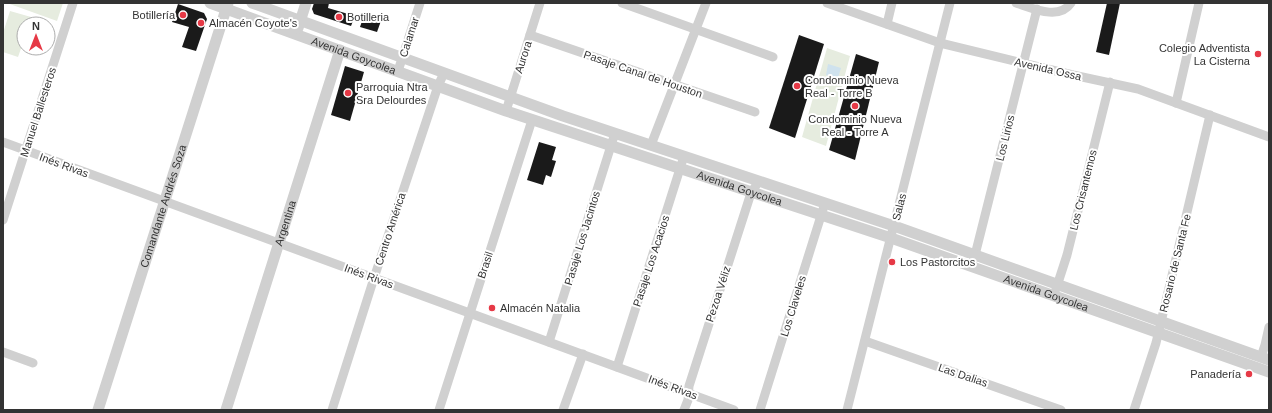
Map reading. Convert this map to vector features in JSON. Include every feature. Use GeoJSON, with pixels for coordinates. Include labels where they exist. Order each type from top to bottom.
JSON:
{"type":"FeatureCollection","features":[{"type":"Feature","properties":{"kind":"street","name":"Manuel Ballesteros"},"geometry":{"type":"LineString","coordinates":[[3,220],[73,3]]}},
{"type":"Feature","properties":{"kind":"street","name":"Avenida Goycolea"},"geometry":{"type":"LineString","coordinates":[[210,3],[227,6],[296,34],[506,112],[891,238],[1269,372]]}},
{"type":"Feature","properties":{"kind":"street","name":"Avenida Goycolea"},"geometry":{"type":"LineString","coordinates":[[252,3],[510,97],[894,226],[1265,358]]}},
{"type":"Feature","properties":{"kind":"street"},"geometry":{"type":"LineString","coordinates":[[296,34],[306,3]]}},
{"type":"Feature","properties":{"kind":"street","name":"Calamar"},"geometry":{"type":"LineString","coordinates":[[398,71],[420,3]]}},
{"type":"Feature","properties":{"kind":"street","name":"Aurora"},"geometry":{"type":"LineString","coordinates":[[506,112],[540,3]]}},
{"type":"Feature","properties":{"kind":"street"},"geometry":{"type":"LineString","coordinates":[[622,3],[773,57]]}},
{"type":"Feature","properties":{"kind":"street"},"geometry":{"type":"LineString","coordinates":[[651,145],[706,3]]}},
{"type":"Feature","properties":{"kind":"street","name":"Avenida Ossa"},"geometry":{"type":"LineString","coordinates":[[827,3],[940,43],[1023,64],[1138,89],[1269,137]]}},
{"type":"Feature","properties":{"kind":"street"},"geometry":{"type":"LineString","coordinates":[[886,24],[892,3]]}},
{"type":"Feature","properties":{"kind":"street","name":"Salas"},"geometry":{"type":"LineString","coordinates":[[847,410],[950,3]]}},
{"type":"Feature","properties":{"kind":"street"},"geometry":{"type":"LineString","coordinates":[[1016,3],[1053,12],[1060,12],[1071,3]]}},
{"type":"Feature","properties":{"kind":"street"},"geometry":{"type":"LineString","coordinates":[[1176,103],[1199,3]]}},
{"type":"Feature","properties":{"kind":"street","name":"Comandante Andrés Soza"},"geometry":{"type":"LineString","coordinates":[[98,410],[227,6]]}},
{"type":"Feature","properties":{"kind":"street","name":"Los Lirios"},"geometry":{"type":"LineString","coordinates":[[971,266],[976,255],[1037,9]]}},
{"type":"Feature","properties":{"kind":"street","name":"Pasaje Canal de Houston"},"geometry":{"type":"LineString","coordinates":[[530,35],[755,112]]}},
{"type":"Feature","properties":{"kind":"street","name":"Argentina"},"geometry":{"type":"LineString","coordinates":[[226,410],[344,36]]}},
{"type":"Feature","properties":{"kind":"street","name":"Centro América"},"geometry":{"type":"LineString","coordinates":[[332,410],[374,278],[438,86],[444,73]]}},
{"type":"Feature","properties":{"kind":"street","name":"Los Crisantemos"},"geometry":{"type":"LineString","coordinates":[[1053,296],[1067,254],[1110,82]]}},
{"type":"Feature","properties":{"kind":"street","name":"Rosario de Santa Fe"},"geometry":{"type":"LineString","coordinates":[[1134,410],[1158,333],[1210,115]]}},
{"type":"Feature","properties":{"kind":"street","name":"Brasil"},"geometry":{"type":"LineString","coordinates":[[439,410],[532,120]]}},
{"type":"Feature","properties":{"kind":"street","name":"Pasaje Los Jacintos"},"geometry":{"type":"LineString","coordinates":[[549,342],[615,133]]}},
{"type":"Feature","properties":{"kind":"street","name":"Inés Rivas"},"geometry":{"type":"LineString","coordinates":[[3,142],[734,410]]}},
{"type":"Feature","properties":{"kind":"street","name":"Pasaje Los Acacios"},"geometry":{"type":"LineString","coordinates":[[617,367],[684,156]]}},
{"type":"Feature","properties":{"kind":"street","name":"Pezoa Véliz"},"geometry":{"type":"LineString","coordinates":[[684,410],[688,400],[688,386],[751,193],[759,181]]}},
{"type":"Feature","properties":{"kind":"street","name":"Los Claveles"},"geometry":{"type":"LineString","coordinates":[[760,410],[825,203]]}},
{"type":"Feature","properties":{"kind":"street"},"geometry":{"type":"LineString","coordinates":[[1265,358],[1265,345],[1269,327]]}},
{"type":"Feature","properties":{"kind":"street","name":"Las Dalias"},"geometry":{"type":"LineString","coordinates":[[864,341],[1061,410]]}},
{"type":"Feature","properties":{"kind":"street"},"geometry":{"type":"LineString","coordinates":[[3,352],[33,363]]}},
{"type":"Feature","properties":{"kind":"street"},"geometry":{"type":"LineString","coordinates":[[563,410],[583,354]]}},
{"type":"Feature","properties":{"kind":"shaded area"},"geometry":{"type":"Polygon","coordinates":[[[7,3],[63,3],[57,21],[56,16],[43,16],[7,3]]]}},
{"type":"Feature","properties":{"kind":"shaded area"},"geometry":{"type":"Polygon","coordinates":[[[10,11],[28,16],[16,16],[16,56],[18,57],[3,52],[3,33],[10,11]]]}},
{"type":"Feature","properties":{"kind":"shaded area"},"geometry":{"type":"Polygon","coordinates":[[[827,48],[850,56],[826,146],[802,137],[827,48]]]}},
{"type":"Feature","properties":{"kind":"water"},"geometry":{"type":"Polygon","coordinates":[[[828,64],[841,68],[838,78],[826,75],[828,64]]]}},
{"type":"Feature","properties":{"kind":"building"},"geometry":{"type":"Polygon","coordinates":[[[314,3],[329,3],[328,8],[355,16],[351,26],[314,14],[312,9],[314,3]]]}},
{"type":"Feature","properties":{"kind":"building"},"geometry":{"type":"Polygon","coordinates":[[[1107,3],[1120,3],[1109,55],[1096,52],[1107,3]]]}},
{"type":"Feature","properties":{"kind":"building"},"geometry":{"type":"Polygon","coordinates":[[[178,4],[204,13],[207,19],[196,51],[182,47],[189,27],[172,22],[178,4]]]}},
{"type":"Feature","properties":{"kind":"building"},"geometry":{"type":"Polygon","coordinates":[[[365,12],[382,18],[377,32],[360,27],[365,12]]]}},
{"type":"Feature","properties":{"kind":"building","name":"Condominio Nueva Real - Torre B"},"geometry":{"type":"Polygon","coordinates":[[[799,35],[824,44],[795,138],[769,128],[799,35]]]}},
{"type":"Feature","properties":{"kind":"building","name":"Condominio Nueva Real - Torre A"},"geometry":{"type":"Polygon","coordinates":[[[856,54],[879,62],[855,160],[829,150],[856,54]]]}},
{"type":"Feature","properties":{"kind":"building","name":"Parroquia Ntra Sra Delourdes"},"geometry":{"type":"Polygon","coordinates":[[[345,66],[364,72],[350,121],[331,115],[345,66]]]}},
{"type":"Feature","properties":{"kind":"building"},"geometry":{"type":"Polygon","coordinates":[[[539,142],[556,147],[552,160],[556,161],[551,177],[546,175],[543,185],[527,180],[539,142]]]}},
{"type":"Feature","properties":{"kind":"place","name":"Botillería"},"geometry":{"type":"Point","coordinates":[183,15]}},
{"type":"Feature","properties":{"kind":"place","name":"Botilleria"},"geometry":{"type":"Point","coordinates":[339,17]}},
{"type":"Feature","properties":{"kind":"place","name":"Almacén Coyote's"},"geometry":{"type":"Point","coordinates":[201,23]}},
{"type":"Feature","properties":{"kind":"place","name":"Colegio Adventista La Cisterna"},"geometry":{"type":"Point","coordinates":[1258,54]}},
{"type":"Feature","properties":{"kind":"place","name":"Condominio Nueva Real - Torre B"},"geometry":{"type":"Point","coordinates":[797,86]}},
{"type":"Feature","properties":{"kind":"place","name":"Parroquia Ntra Sra Delourdes"},"geometry":{"type":"Point","coordinates":[348,93]}},
{"type":"Feature","properties":{"kind":"place","name":"Condominio Nueva Real - Torre A"},"geometry":{"type":"Point","coordinates":[855,106]}},
{"type":"Feature","properties":{"kind":"place","name":"Los Pastorcitos"},"geometry":{"type":"Point","coordinates":[892,262]}},
{"type":"Feature","properties":{"kind":"place","name":"Almacén Natalia"},"geometry":{"type":"Point","coordinates":[492,308]}},
{"type":"Feature","properties":{"kind":"place","name":"Panadería"},"geometry":{"type":"Point","coordinates":[1249,374]}}]}
